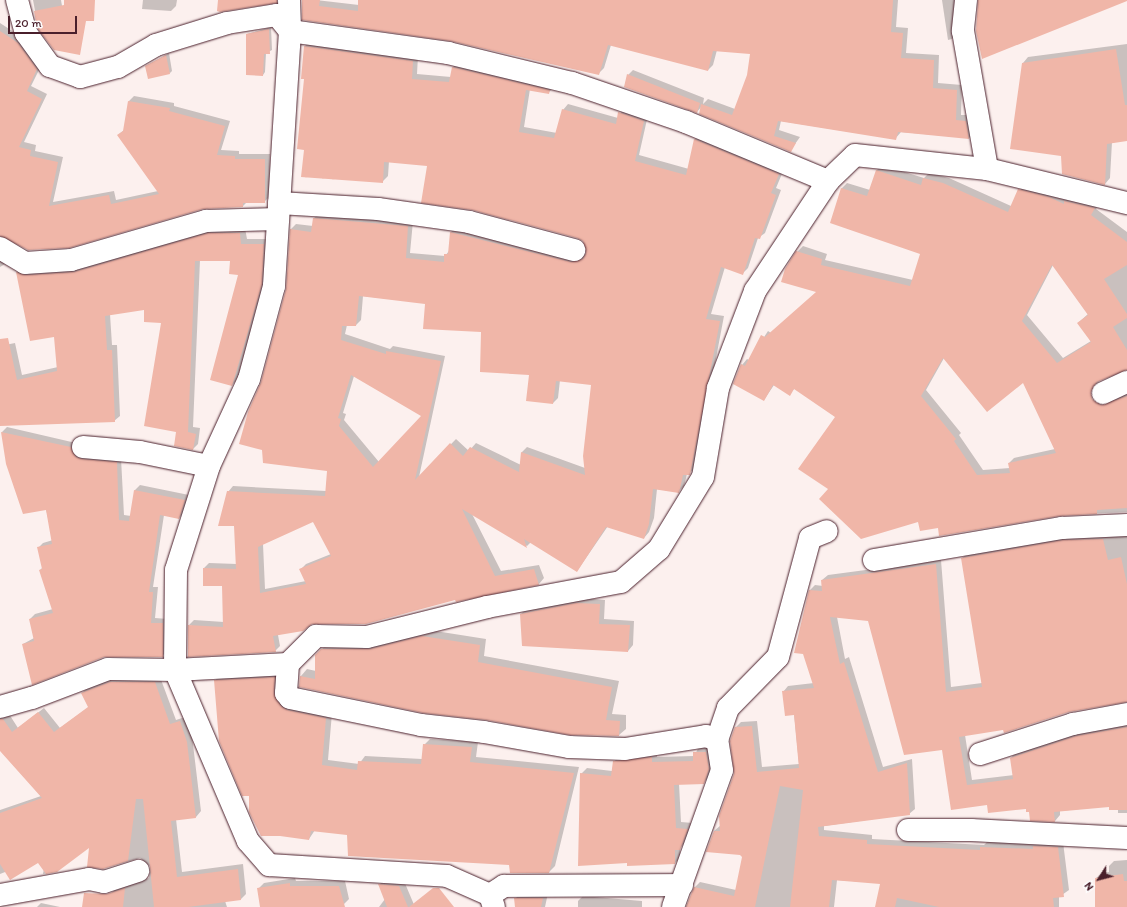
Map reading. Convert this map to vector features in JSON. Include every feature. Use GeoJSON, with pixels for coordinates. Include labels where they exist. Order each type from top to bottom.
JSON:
{"type":"FeatureCollection","features":[{"type":"Feature","properties":{"kind":"street"},"geometry":{"type":"LineString","coordinates":[[18,0],[26,34],[50,66],[80,77],[118,67],[156,45],[227,23],[278,15],[290,31],[448,53],[572,83],[686,122],[828,181]]}},
{"type":"Feature","properties":{"kind":"street"},"geometry":{"type":"LineString","coordinates":[[289,0],[290,31],[274,286],[249,379],[209,466],[176,570],[175,670],[248,841],[269,865],[446,876],[492,901],[504,886],[682,885]]}},
{"type":"Feature","properties":{"kind":"street"},"geometry":{"type":"LineString","coordinates":[[966,0],[964,31],[987,169]]}},
{"type":"Feature","properties":{"kind":"street"},"geometry":{"type":"LineString","coordinates":[[717,740],[706,736],[625,749],[569,747],[484,732],[421,725],[290,698],[286,693],[288,664],[316,636],[367,637],[487,607],[621,582],[659,550],[702,478],[718,388],[755,291],[828,181],[855,155],[987,169],[1127,203]]}},
{"type":"Feature","properties":{"kind":"street"},"geometry":{"type":"LineString","coordinates":[[0,248],[25,263],[71,260],[142,238],[206,221],[278,211],[378,209],[469,222],[574,250]]}},
{"type":"Feature","properties":{"kind":"street"},"geometry":{"type":"LineString","coordinates":[[1103,393],[1127,382]]}},
{"type":"Feature","properties":{"kind":"street"},"geometry":{"type":"LineString","coordinates":[[83,447],[140,452],[209,466]]}},
{"type":"Feature","properties":{"kind":"street"},"geometry":{"type":"LineString","coordinates":[[874,560],[1062,528],[1127,525]]}},
{"type":"Feature","properties":{"kind":"street"},"geometry":{"type":"LineString","coordinates":[[674,907],[722,770],[717,740],[728,708],[778,657],[810,538],[827,531]]}},
{"type":"Feature","properties":{"kind":"street"},"geometry":{"type":"LineString","coordinates":[[0,707],[32,698],[108,669],[175,670],[288,664]]}},
{"type":"Feature","properties":{"kind":"street"},"geometry":{"type":"LineString","coordinates":[[980,754],[1073,724],[1127,714]]}},
{"type":"Feature","properties":{"kind":"street"},"geometry":{"type":"LineString","coordinates":[[908,830],[971,830],[1127,838]]}},
{"type":"Feature","properties":{"kind":"street"},"geometry":{"type":"LineString","coordinates":[[0,895],[89,879],[104,882],[138,871]]}},
{"type":"Feature","properties":{"kind":"building"},"geometry":{"type":"Polygon","coordinates":[[[64,0],[95,0],[94,21],[86,21],[80,55],[54,50],[37,28],[34,11],[64,5],[64,0]]]}},
{"type":"Feature","properties":{"kind":"building"},"geometry":{"type":"Polygon","coordinates":[[[218,0],[277,0],[277,3],[220,12],[217,11],[218,0]]]}},
{"type":"Feature","properties":{"kind":"building"},"geometry":{"type":"Polygon","coordinates":[[[302,0],[320,0],[319,6],[358,11],[358,0],[893,0],[891,32],[903,33],[901,58],[934,60],[933,88],[957,90],[956,120],[966,121],[969,139],[898,132],[896,140],[778,121],[774,136],[796,143],[791,152],[699,114],[701,104],[732,115],[747,75],[750,54],[713,51],[708,71],[608,45],[599,75],[450,41],[302,20],[302,0]]]}},
{"type":"Feature","properties":{"kind":"building"},"geometry":{"type":"Polygon","coordinates":[[[978,0],[1127,1],[982,59],[976,31],[978,0]]]}},
{"type":"Feature","properties":{"kind":"building"},"geometry":{"type":"Polygon","coordinates":[[[269,29],[270,54],[264,54],[263,76],[246,75],[246,34],[269,29]]]}},
{"type":"Feature","properties":{"kind":"building"},"geometry":{"type":"Polygon","coordinates":[[[0,31],[18,43],[37,69],[27,91],[42,99],[19,147],[31,150],[30,156],[58,162],[49,206],[109,195],[111,204],[159,194],[117,135],[123,131],[128,101],[170,108],[169,111],[225,126],[217,155],[235,156],[235,159],[265,159],[265,203],[243,203],[243,207],[203,209],[69,248],[28,250],[0,236],[0,31]]]}},
{"type":"Feature","properties":{"kind":"building"},"geometry":{"type":"Polygon","coordinates":[[[304,46],[413,61],[412,79],[449,82],[452,67],[550,90],[549,94],[526,90],[519,132],[554,138],[562,109],[616,124],[618,112],[644,121],[635,161],[686,175],[694,139],[779,174],[771,193],[776,195],[760,239],[755,238],[743,275],[721,267],[706,319],[720,321],[690,475],[683,475],[679,493],[653,489],[649,524],[644,539],[606,527],[577,572],[524,539],[527,548],[462,509],[495,576],[534,569],[539,585],[456,602],[455,600],[366,624],[312,624],[303,631],[273,636],[276,652],[188,657],[188,625],[223,627],[222,586],[203,586],[203,568],[236,569],[234,526],[218,526],[227,491],[325,496],[327,471],[263,463],[262,450],[239,444],[248,412],[261,382],[286,289],[290,229],[311,232],[313,218],[408,226],[406,258],[444,262],[444,254],[448,254],[450,232],[571,262],[583,259],[586,253],[583,241],[577,238],[472,210],[421,203],[427,166],[384,162],[383,183],[301,177],[304,150],[297,149],[304,79],[301,79],[304,46]],[[359,296],[356,326],[342,326],[341,340],[386,354],[386,351],[441,361],[415,480],[450,443],[463,456],[470,447],[519,472],[521,452],[585,475],[583,456],[591,385],[556,381],[553,404],[526,401],[529,375],[480,372],[481,332],[423,329],[425,304],[359,296]],[[351,375],[338,418],[341,419],[339,426],[373,467],[421,416],[351,375]],[[313,522],[258,547],[260,593],[306,584],[299,569],[331,556],[313,522]]]}},
{"type":"Feature","properties":{"kind":"building"},"geometry":{"type":"Polygon","coordinates":[[[1116,49],[1125,105],[1127,105],[1127,141],[1107,144],[1105,185],[1062,174],[1061,156],[1010,149],[1022,63],[1116,49]]]}},
{"type":"Feature","properties":{"kind":"building"},"geometry":{"type":"Polygon","coordinates":[[[166,55],[170,74],[148,79],[145,66],[166,55]]]}},
{"type":"Feature","properties":{"kind":"building"},"geometry":{"type":"Polygon","coordinates":[[[627,74],[700,103],[697,113],[624,87],[627,74]]]}},
{"type":"Feature","properties":{"kind":"building"},"geometry":{"type":"Polygon","coordinates":[[[876,170],[921,185],[923,178],[943,183],[1008,212],[1018,189],[1049,197],[1064,204],[1064,201],[1095,208],[1091,215],[1127,242],[1127,265],[1104,279],[1127,314],[1127,318],[1113,327],[1127,350],[1127,370],[1097,382],[1091,392],[1092,399],[1101,405],[1127,396],[1127,508],[1097,510],[1097,514],[1060,516],[939,536],[938,528],[920,531],[918,522],[861,539],[819,499],[828,489],[798,469],[835,417],[794,389],[790,396],[773,385],[764,401],[733,384],[741,364],[745,366],[761,335],[765,337],[816,292],[781,282],[785,269],[796,251],[822,259],[821,265],[910,286],[920,254],[830,223],[841,188],[867,196],[876,170]],[[1052,265],[1022,321],[1057,363],[1091,342],[1077,323],[1088,315],[1052,265]],[[943,358],[921,396],[956,439],[954,441],[977,475],[1010,473],[1008,463],[1056,453],[1023,383],[987,412],[943,358]]]}},
{"type":"Feature","properties":{"kind":"building"},"geometry":{"type":"Polygon","coordinates":[[[208,233],[240,233],[241,244],[264,244],[262,284],[232,386],[210,380],[238,275],[229,274],[230,261],[195,261],[188,432],[196,434],[193,450],[174,446],[176,432],[144,426],[161,323],[144,322],[144,310],[105,316],[107,350],[112,350],[115,422],[0,426],[0,339],[8,338],[17,380],[57,371],[54,337],[30,341],[16,272],[26,275],[74,272],[208,233]]]}},
{"type":"Feature","properties":{"kind":"building"},"geometry":{"type":"Polygon","coordinates":[[[1,432],[71,447],[76,457],[82,459],[117,462],[119,520],[129,521],[134,490],[185,500],[179,519],[160,515],[149,592],[153,592],[151,623],[163,623],[163,657],[104,657],[32,685],[22,644],[34,641],[29,619],[53,613],[39,570],[42,569],[37,547],[52,544],[46,510],[23,514],[6,464],[1,432]]]}},
{"type":"Feature","properties":{"kind":"building"},"geometry":{"type":"Polygon","coordinates":[[[1103,539],[1108,560],[1121,557],[1127,584],[1127,702],[1069,712],[1004,733],[1003,730],[959,737],[967,785],[1013,779],[1010,758],[1076,736],[1127,727],[1127,810],[1109,810],[1109,807],[1054,812],[1055,822],[1030,821],[1029,812],[1026,812],[1026,809],[988,813],[987,805],[951,810],[942,750],[904,755],[868,621],[830,617],[840,664],[844,662],[878,772],[907,763],[910,815],[818,827],[819,836],[867,840],[867,844],[980,850],[980,847],[1033,849],[1033,846],[1058,847],[1064,897],[1053,898],[1054,907],[939,907],[897,898],[895,907],[875,907],[880,884],[832,880],[829,907],[790,907],[803,790],[780,786],[755,907],[686,907],[694,887],[734,896],[742,857],[740,855],[706,852],[714,831],[720,831],[719,816],[734,774],[730,741],[735,727],[752,726],[757,772],[799,768],[794,715],[785,716],[782,691],[814,688],[803,654],[794,653],[809,590],[822,591],[821,580],[936,564],[946,692],[982,687],[961,558],[1063,540],[1103,539]]]}},
{"type":"Feature","properties":{"kind":"building"},"geometry":{"type":"Polygon","coordinates":[[[576,603],[600,604],[599,624],[630,625],[628,652],[522,646],[520,614],[576,603]]]}},
{"type":"Feature","properties":{"kind":"building"},"geometry":{"type":"Polygon","coordinates":[[[422,636],[480,645],[478,662],[612,687],[606,720],[620,721],[619,736],[570,735],[486,720],[423,713],[299,687],[300,676],[315,679],[315,655],[321,649],[370,649],[422,636]]]}},
{"type":"Feature","properties":{"kind":"building"},"geometry":{"type":"Polygon","coordinates":[[[275,677],[274,693],[281,706],[287,710],[326,718],[322,765],[357,770],[358,761],[421,764],[423,744],[472,747],[470,762],[574,773],[549,873],[510,873],[509,865],[348,856],[347,835],[311,831],[309,840],[280,836],[261,836],[249,812],[249,796],[242,796],[219,741],[214,680],[275,677]]]}},
{"type":"Feature","properties":{"kind":"building"},"geometry":{"type":"Polygon","coordinates":[[[110,682],[155,682],[170,724],[180,721],[187,742],[196,818],[171,821],[177,877],[238,869],[241,900],[188,907],[154,907],[143,799],[136,799],[128,861],[103,869],[87,867],[89,848],[57,872],[46,874],[38,863],[10,880],[0,864],[0,813],[42,798],[0,751],[0,719],[3,719],[12,732],[38,712],[54,732],[88,707],[81,693],[110,682]]]}},
{"type":"Feature","properties":{"kind":"building"},"geometry":{"type":"Polygon","coordinates":[[[693,752],[706,752],[709,769],[704,784],[674,785],[676,828],[688,829],[680,850],[675,850],[675,864],[627,866],[627,863],[578,866],[580,773],[611,776],[613,761],[652,757],[652,762],[693,761],[693,752]]]}},
{"type":"Feature","properties":{"kind":"building"},"geometry":{"type":"Polygon","coordinates":[[[1123,874],[1124,881],[1127,881],[1127,907],[1095,907],[1095,878],[1123,874]]]}},
{"type":"Feature","properties":{"kind":"building"},"geometry":{"type":"Polygon","coordinates":[[[290,883],[290,886],[339,886],[345,907],[260,907],[257,888],[290,883]]]}},
{"type":"Feature","properties":{"kind":"building"},"geometry":{"type":"Polygon","coordinates":[[[378,884],[399,886],[408,907],[387,907],[378,884]]]}},
{"type":"Feature","properties":{"kind":"building"},"geometry":{"type":"Polygon","coordinates":[[[125,888],[123,907],[82,907],[84,893],[107,894],[125,888]]]}},
{"type":"Feature","properties":{"kind":"building"},"geometry":{"type":"Polygon","coordinates":[[[433,888],[439,888],[454,907],[409,907],[433,888]]]}},
{"type":"Feature","properties":{"kind":"building"},"geometry":{"type":"Polygon","coordinates":[[[514,898],[543,898],[541,907],[515,907],[514,898]]]}}]}
